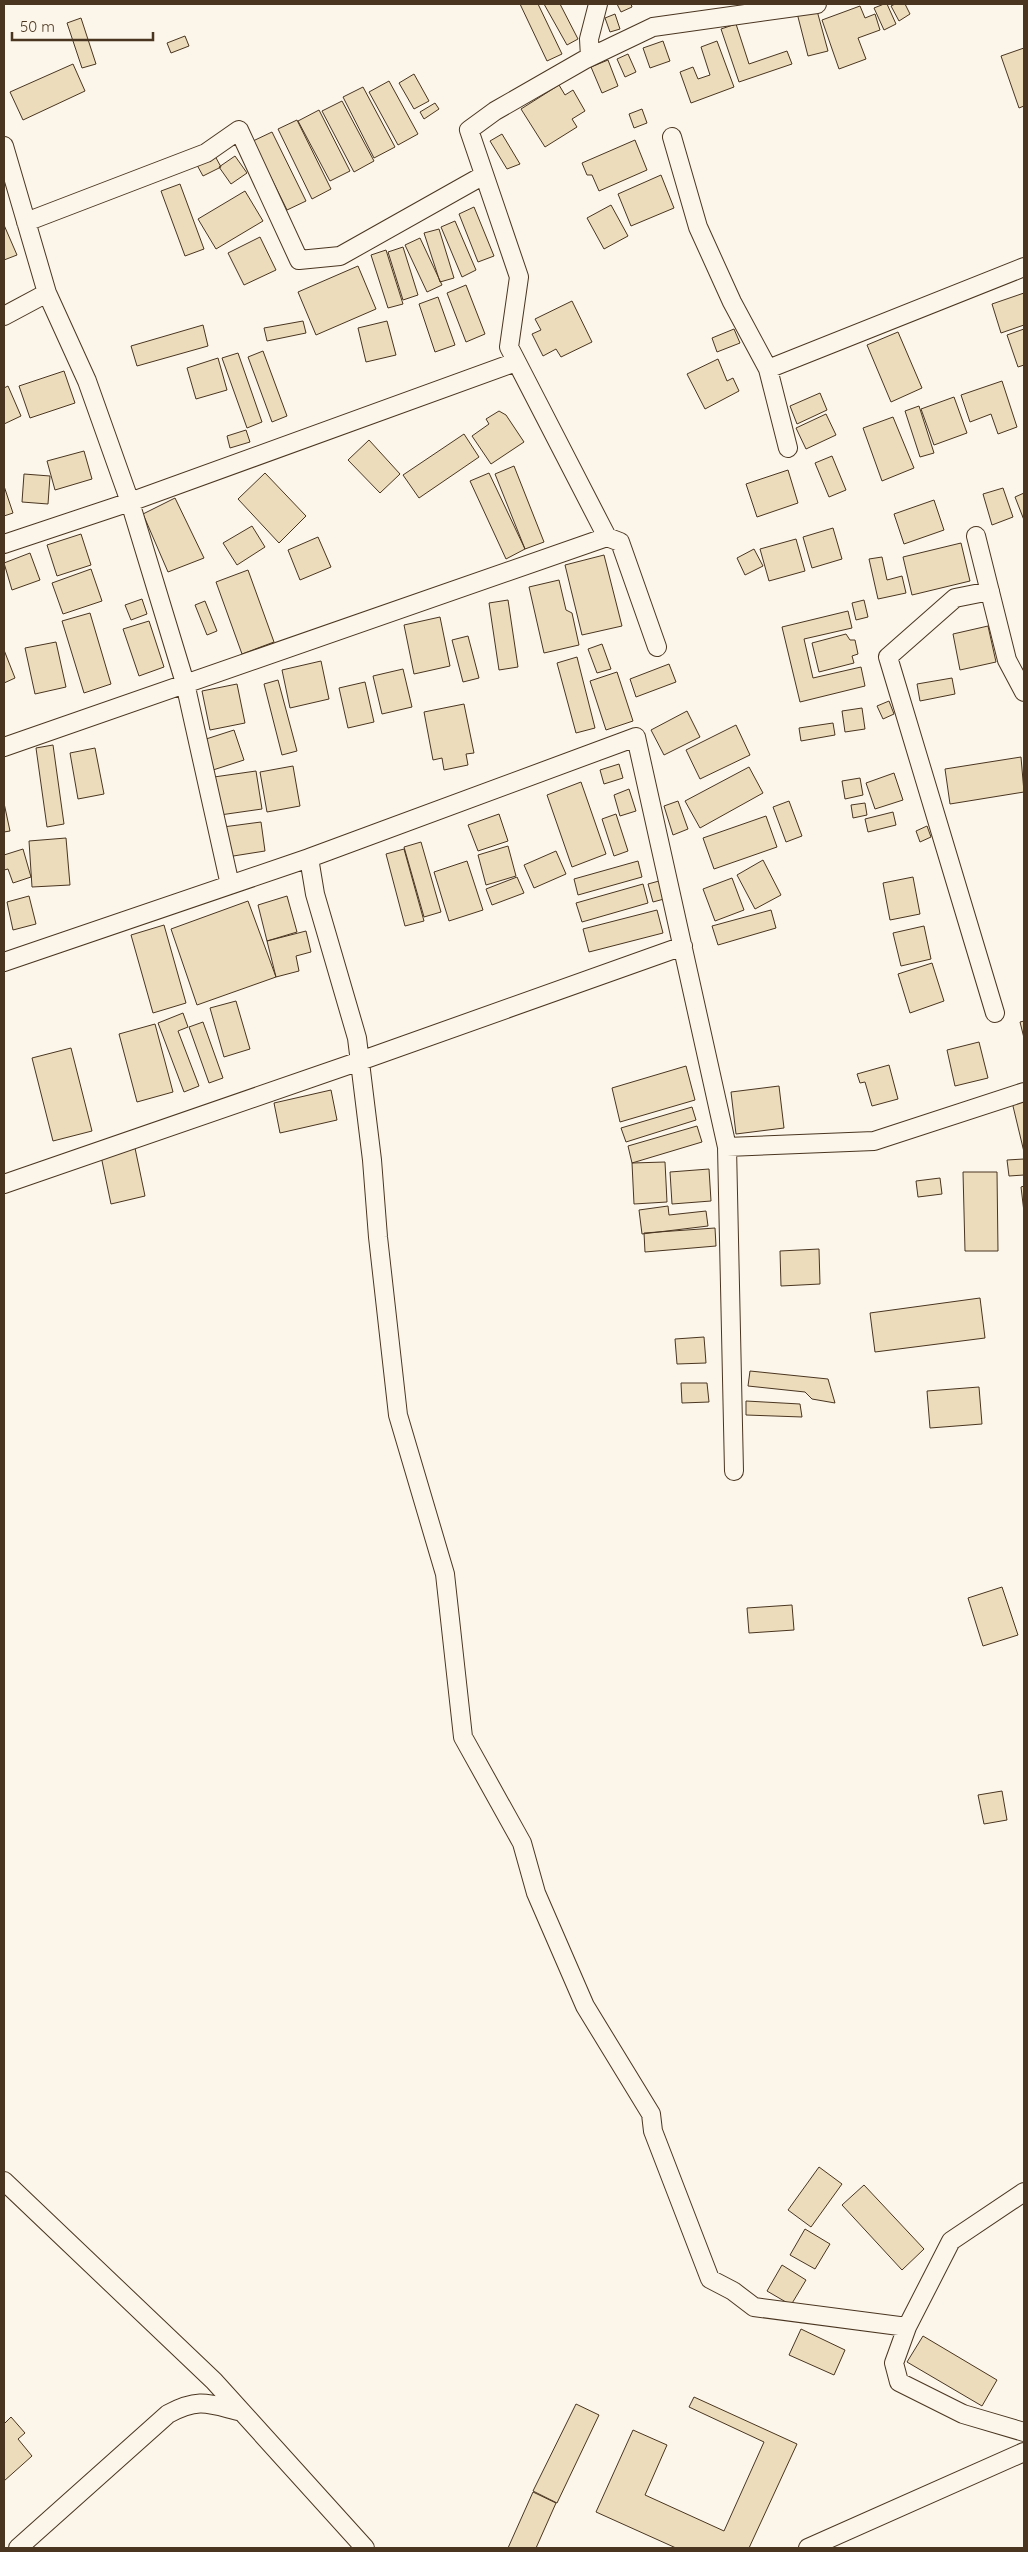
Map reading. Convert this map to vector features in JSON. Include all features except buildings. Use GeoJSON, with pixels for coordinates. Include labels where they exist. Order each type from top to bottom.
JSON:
{"type":"FeatureCollection","features":[{"type":"Feature","properties":{"kind":"street"},"geometry":{"type":"LineString","coordinates":[[590,57],[589,39],[598,4]]}},
{"type":"Feature","properties":{"kind":"street"},"geometry":{"type":"LineString","coordinates":[[607,537],[509,347],[519,277],[469,130],[495,111],[590,57],[653,27],[817,4]]}},
{"type":"Feature","properties":{"kind":"street"},"geometry":{"type":"LineString","coordinates":[[26,222],[206,153],[239,130],[299,260],[340,256],[484,175]]}},
{"type":"Feature","properties":{"kind":"street"},"geometry":{"type":"LineString","coordinates":[[672,137],[698,227],[732,302],[768,369],[788,448]]}},
{"type":"Feature","properties":{"kind":"street"},"geometry":{"type":"LineString","coordinates":[[4,146],[47,293],[87,381],[130,502],[185,683],[230,884]]}},
{"type":"Feature","properties":{"kind":"street"},"geometry":{"type":"LineString","coordinates":[[768,369],[1024,267]]}},
{"type":"Feature","properties":{"kind":"street"},"geometry":{"type":"LineString","coordinates":[[4,316],[47,293]]}},
{"type":"Feature","properties":{"kind":"street"},"geometry":{"type":"LineString","coordinates":[[4,544],[130,502],[516,362]]}},
{"type":"Feature","properties":{"kind":"street"},"geometry":{"type":"LineString","coordinates":[[976,536],[1007,660],[1024,692]]}},
{"type":"Feature","properties":{"kind":"street"},"geometry":{"type":"LineString","coordinates":[[4,747],[607,537],[620,542],[657,647]]}},
{"type":"Feature","properties":{"kind":"street"},"geometry":{"type":"LineString","coordinates":[[990,591],[955,598],[888,657],[995,1013]]}},
{"type":"Feature","properties":{"kind":"street"},"geometry":{"type":"LineString","coordinates":[[4,962],[309,858],[636,737],[728,1148],[734,1471]]}},
{"type":"Feature","properties":{"kind":"street"},"geometry":{"type":"LineString","coordinates":[[309,858],[315,894],[357,1038],[372,1160],[378,1237],[398,1416],[445,1574],[463,1737],[522,1843],[536,1893],[585,2006],[651,2114],[653,2131],[710,2279],[733,2291],[754,2307],[907,2327]]}},
{"type":"Feature","properties":{"kind":"street"},"geometry":{"type":"LineString","coordinates":[[4,1184],[360,1061],[683,946]]}},
{"type":"Feature","properties":{"kind":"street"},"geometry":{"type":"LineString","coordinates":[[728,1148],[874,1141],[1024,1092]]}},
{"type":"Feature","properties":{"kind":"street"},"geometry":{"type":"LineString","coordinates":[[4,2181],[214,2381],[365,2548]]}},
{"type":"Feature","properties":{"kind":"street"},"geometry":{"type":"LineString","coordinates":[[1024,2192],[952,2241],[907,2327],[894,2362],[898,2382],[964,2414],[1024,2432]]}},
{"type":"Feature","properties":{"kind":"street"},"geometry":{"type":"LineString","coordinates":[[18,2548],[168,2414],[187,2404],[202,2402],[242,2412]]}},
{"type":"Feature","properties":{"kind":"street"},"geometry":{"type":"LineString","coordinates":[[808,2548],[1024,2452]]}}]}
